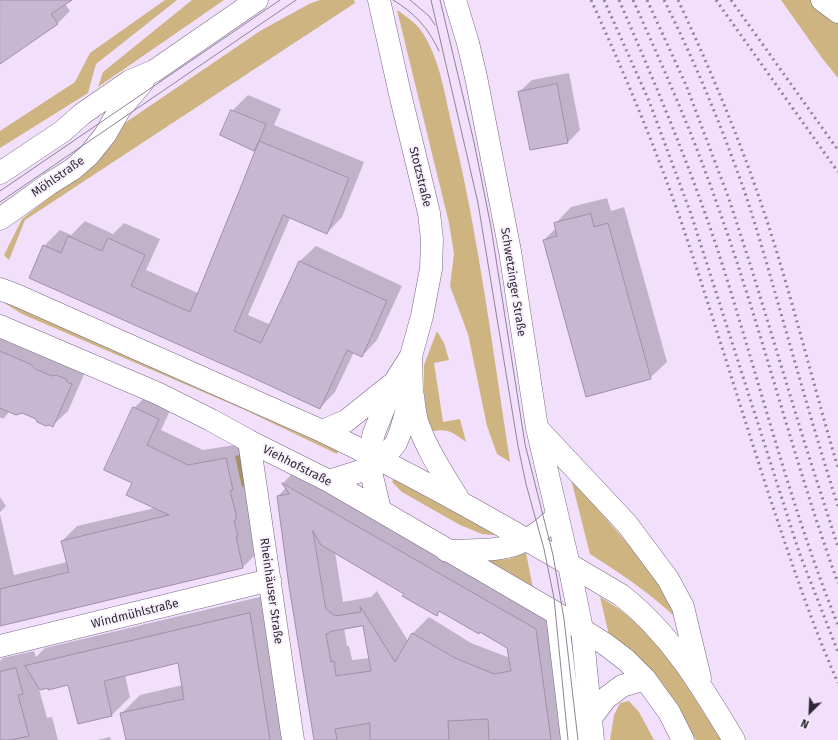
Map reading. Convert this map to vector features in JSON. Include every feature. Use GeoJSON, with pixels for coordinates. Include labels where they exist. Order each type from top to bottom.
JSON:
{"type":"FeatureCollection","features":[{"type":"Feature","properties":{"kind":"main road","name":"Möhlstraße"},"geometry":{"type":"LineString","coordinates":[[0,173],[62,131],[82,114],[130,81],[154,71],[258,0]]}},
{"type":"Feature","properties":{"kind":"main road","name":"Stotzstraße"},"geometry":{"type":"LineString","coordinates":[[374,461],[396,442],[403,388],[422,316],[431,269],[432,240],[429,213],[379,0]]}},
{"type":"Feature","properties":{"kind":"main road","name":"Schwetzinger Straße"},"geometry":{"type":"LineString","coordinates":[[455,0],[471,56],[510,252],[537,428],[569,565],[582,629]]}},
{"type":"Feature","properties":{"kind":"main road"},"geometry":{"type":"LineString","coordinates":[[822,0],[838,12]]}},
{"type":"Feature","properties":{"kind":"main road","name":"Möhlstraße"},"geometry":{"type":"LineString","coordinates":[[0,219],[73,169],[89,155],[105,135],[120,109],[154,71]]}},
{"type":"Feature","properties":{"kind":"main road"},"geometry":{"type":"LineString","coordinates":[[0,289],[322,431],[374,461],[459,500],[621,595],[652,622],[668,641],[703,688],[734,740]]}},
{"type":"Feature","properties":{"kind":"main road","name":"Viehhofstraße"},"geometry":{"type":"LineString","coordinates":[[0,326],[157,393],[210,420],[380,510],[447,551],[582,629],[626,660],[645,679],[668,712],[683,740]]}},
{"type":"Feature","properties":{"kind":"main road"},"geometry":{"type":"LineString","coordinates":[[322,431],[346,421],[403,388],[426,443],[459,500]]}},
{"type":"Feature","properties":{"kind":"main road"},"geometry":{"type":"LineString","coordinates":[[537,428],[627,524],[668,579],[683,607],[703,688]]}},
{"type":"Feature","properties":{"kind":"main road","name":"Rheinhäuser Straße"},"geometry":{"type":"LineString","coordinates":[[249,441],[293,740]]}},
{"type":"Feature","properties":{"kind":"main road"},"geometry":{"type":"LineString","coordinates":[[329,482],[374,461]]}},
{"type":"Feature","properties":{"kind":"main road"},"geometry":{"type":"LineString","coordinates":[[374,461],[380,510]]}},
{"type":"Feature","properties":{"kind":"main road"},"geometry":{"type":"LineString","coordinates":[[447,551],[502,549],[527,540],[539,533],[557,516]]}},
{"type":"Feature","properties":{"kind":"main road","name":"Windmühlstraße"},"geometry":{"type":"LineString","coordinates":[[0,646],[270,580]]}},
{"type":"Feature","properties":{"kind":"main road"},"geometry":{"type":"LineString","coordinates":[[557,614],[572,740]]}},
{"type":"Feature","properties":{"kind":"main road"},"geometry":{"type":"LineString","coordinates":[[582,629],[593,740]]}},
{"type":"Feature","properties":{"kind":"main road"},"geometry":{"type":"LineString","coordinates":[[591,718],[606,698],[622,686],[645,679]]}},
{"type":"Feature","properties":{"kind":"shaded area"},"geometry":{"type":"Polygon","coordinates":[[[165,0],[177,0],[96,64],[88,93],[0,148],[0,131],[75,82],[90,53],[165,0]]]}},
{"type":"Feature","properties":{"kind":"shaded area"},"geometry":{"type":"Polygon","coordinates":[[[192,0],[224,0],[98,87],[103,72],[192,0]]]}},
{"type":"Feature","properties":{"kind":"shaded area"},"geometry":{"type":"Polygon","coordinates":[[[320,0],[354,0],[355,3],[25,220],[9,260],[4,255],[22,219],[91,164],[116,129],[260,31],[309,4],[320,0]]]}},
{"type":"Feature","properties":{"kind":"shaded area"},"geometry":{"type":"Polygon","coordinates":[[[781,0],[812,0],[838,21],[838,78],[822,58],[781,0]]]}},
{"type":"Feature","properties":{"kind":"shaded area"},"geometry":{"type":"Polygon","coordinates":[[[397,10],[414,23],[422,32],[434,55],[442,80],[478,254],[510,462],[497,454],[487,426],[468,334],[450,286],[454,254],[449,223],[397,10]]]}},
{"type":"Feature","properties":{"kind":"shaded area"},"geometry":{"type":"Polygon","coordinates":[[[1,299],[339,449],[337,454],[245,410],[22,314],[1,301],[1,299]]]}},
{"type":"Feature","properties":{"kind":"shaded area"},"geometry":{"type":"Polygon","coordinates":[[[437,331],[444,343],[449,360],[434,363],[443,422],[460,419],[466,442],[451,432],[443,430],[433,431],[427,417],[424,391],[424,365],[437,331]]]}},
{"type":"Feature","properties":{"kind":"shaded area"},"geometry":{"type":"Polygon","coordinates":[[[240,455],[247,486],[242,487],[235,456],[240,455]]]}},
{"type":"Feature","properties":{"kind":"shaded area"},"geometry":{"type":"Polygon","coordinates":[[[395,477],[497,533],[494,535],[482,534],[460,525],[402,492],[392,482],[395,477]]]}},
{"type":"Feature","properties":{"kind":"shaded area"},"geometry":{"type":"Polygon","coordinates":[[[571,479],[636,553],[663,591],[678,620],[647,593],[590,554],[571,479]]]}},
{"type":"Feature","properties":{"kind":"shaded area"},"geometry":{"type":"Polygon","coordinates":[[[526,553],[533,588],[488,563],[491,560],[509,559],[526,553]]]}},
{"type":"Feature","properties":{"kind":"shaded area"},"geometry":{"type":"Polygon","coordinates":[[[600,597],[619,609],[652,636],[673,664],[721,740],[696,740],[685,720],[609,635],[600,597]]]}},
{"type":"Feature","properties":{"kind":"shaded area"},"geometry":{"type":"Polygon","coordinates":[[[629,701],[639,712],[654,740],[610,740],[614,715],[620,703],[629,701]]]}},
{"type":"Feature","properties":{"kind":"building"},"geometry":{"type":"Polygon","coordinates":[[[0,0],[72,0],[51,14],[58,24],[0,64],[0,0]]]}},
{"type":"Feature","properties":{"kind":"building"},"geometry":{"type":"Polygon","coordinates":[[[557,84],[568,143],[530,150],[518,92],[557,84]]]}},
{"type":"Feature","properties":{"kind":"building"},"geometry":{"type":"Polygon","coordinates":[[[231,110],[266,124],[254,151],[220,135],[231,110]]]}},
{"type":"Feature","properties":{"kind":"building"},"geometry":{"type":"Polygon","coordinates":[[[259,141],[349,178],[327,234],[283,215],[234,331],[261,343],[299,261],[387,301],[362,357],[347,350],[320,409],[29,278],[43,245],[61,253],[68,236],[102,251],[108,238],[145,255],[131,286],[190,312],[259,141]]]}},
{"type":"Feature","properties":{"kind":"building"},"geometry":{"type":"Polygon","coordinates":[[[591,214],[594,227],[608,223],[651,379],[586,397],[543,240],[557,236],[554,223],[591,214]]]}},
{"type":"Feature","properties":{"kind":"building"},"geometry":{"type":"Polygon","coordinates":[[[0,351],[32,365],[35,369],[52,376],[56,375],[66,379],[67,382],[72,384],[53,427],[37,422],[36,419],[22,413],[16,415],[0,408],[0,351]]]}},
{"type":"Feature","properties":{"kind":"building"},"geometry":{"type":"Polygon","coordinates":[[[133,407],[159,419],[147,445],[188,465],[226,458],[233,490],[230,491],[236,514],[236,520],[234,521],[238,536],[236,537],[243,568],[0,626],[0,589],[69,572],[61,541],[169,515],[126,495],[132,483],[104,470],[133,407]]]}},
{"type":"Feature","properties":{"kind":"building"},"geometry":{"type":"Polygon","coordinates":[[[282,483],[536,629],[551,740],[489,740],[488,719],[448,721],[449,740],[370,740],[370,723],[335,729],[337,740],[314,740],[289,586],[277,496],[289,494],[282,483]],[[313,531],[326,609],[335,616],[361,612],[360,606],[395,662],[412,633],[455,658],[494,674],[511,671],[507,648],[439,611],[437,616],[402,596],[404,594],[321,545],[313,531]],[[363,626],[326,634],[331,662],[334,661],[336,676],[371,671],[363,626]]]}},
{"type":"Feature","properties":{"kind":"building"},"geometry":{"type":"Polygon","coordinates":[[[250,613],[270,740],[126,740],[120,713],[184,699],[178,663],[104,681],[112,716],[78,724],[68,685],[48,690],[48,688],[40,690],[25,666],[250,613]]]}},
{"type":"Feature","properties":{"kind":"building"},"geometry":{"type":"Polygon","coordinates":[[[16,668],[23,694],[18,695],[29,736],[10,740],[0,740],[0,672],[16,668]]]}},
{"type":"Feature","properties":{"kind":"tram line"},"geometry":{"type":"LineString","coordinates":[[0,191],[280,0]]}},
{"type":"Feature","properties":{"kind":"tram line"},"geometry":{"type":"LineString","coordinates":[[0,202],[296,0]]}},
{"type":"Feature","properties":{"kind":"tram line"},"geometry":{"type":"LineString","coordinates":[[393,0],[415,16],[431,36],[439,51]]}},
{"type":"Feature","properties":{"kind":"tram line"},"geometry":{"type":"LineString","coordinates":[[410,0],[429,16],[435,25]]}},
{"type":"Feature","properties":{"kind":"tram line"},"geometry":{"type":"LineString","coordinates":[[431,0],[478,203],[518,446],[526,484],[544,549],[554,598],[568,740]]}},
{"type":"Feature","properties":{"kind":"tram line"},"geometry":{"type":"LineString","coordinates":[[440,0],[474,142],[491,227],[525,444],[553,555],[564,619],[578,740]]}},
{"type":"Feature","properties":{"kind":"railway"},"geometry":{"type":"LineString","coordinates":[[591,0],[631,92],[668,185],[690,248],[785,542],[810,613],[838,683]]}},
{"type":"Feature","properties":{"kind":"railway"},"geometry":{"type":"LineString","coordinates":[[604,0],[649,101],[691,214],[799,552],[838,652]]}},
{"type":"Feature","properties":{"kind":"railway"},"geometry":{"type":"LineString","coordinates":[[619,0],[662,101],[714,238],[792,495],[821,582],[838,625]]}},
{"type":"Feature","properties":{"kind":"railway"},"geometry":{"type":"LineString","coordinates":[[633,0],[688,126],[708,178],[749,299],[806,489],[838,583]]}},
{"type":"Feature","properties":{"kind":"railway"},"geometry":{"type":"LineString","coordinates":[[647,0],[686,85],[729,199],[838,547]]}},
{"type":"Feature","properties":{"kind":"railway"},"geometry":{"type":"LineString","coordinates":[[664,0],[708,95],[745,193],[838,506]]}},
{"type":"Feature","properties":{"kind":"railway"},"geometry":{"type":"LineString","coordinates":[[678,0],[726,110],[768,224],[787,285],[838,468]]}},
{"type":"Feature","properties":{"kind":"railway"},"geometry":{"type":"LineString","coordinates":[[716,0],[838,172]]}},
{"type":"Feature","properties":{"kind":"railway"},"geometry":{"type":"LineString","coordinates":[[731,0],[838,150]]}}]}
